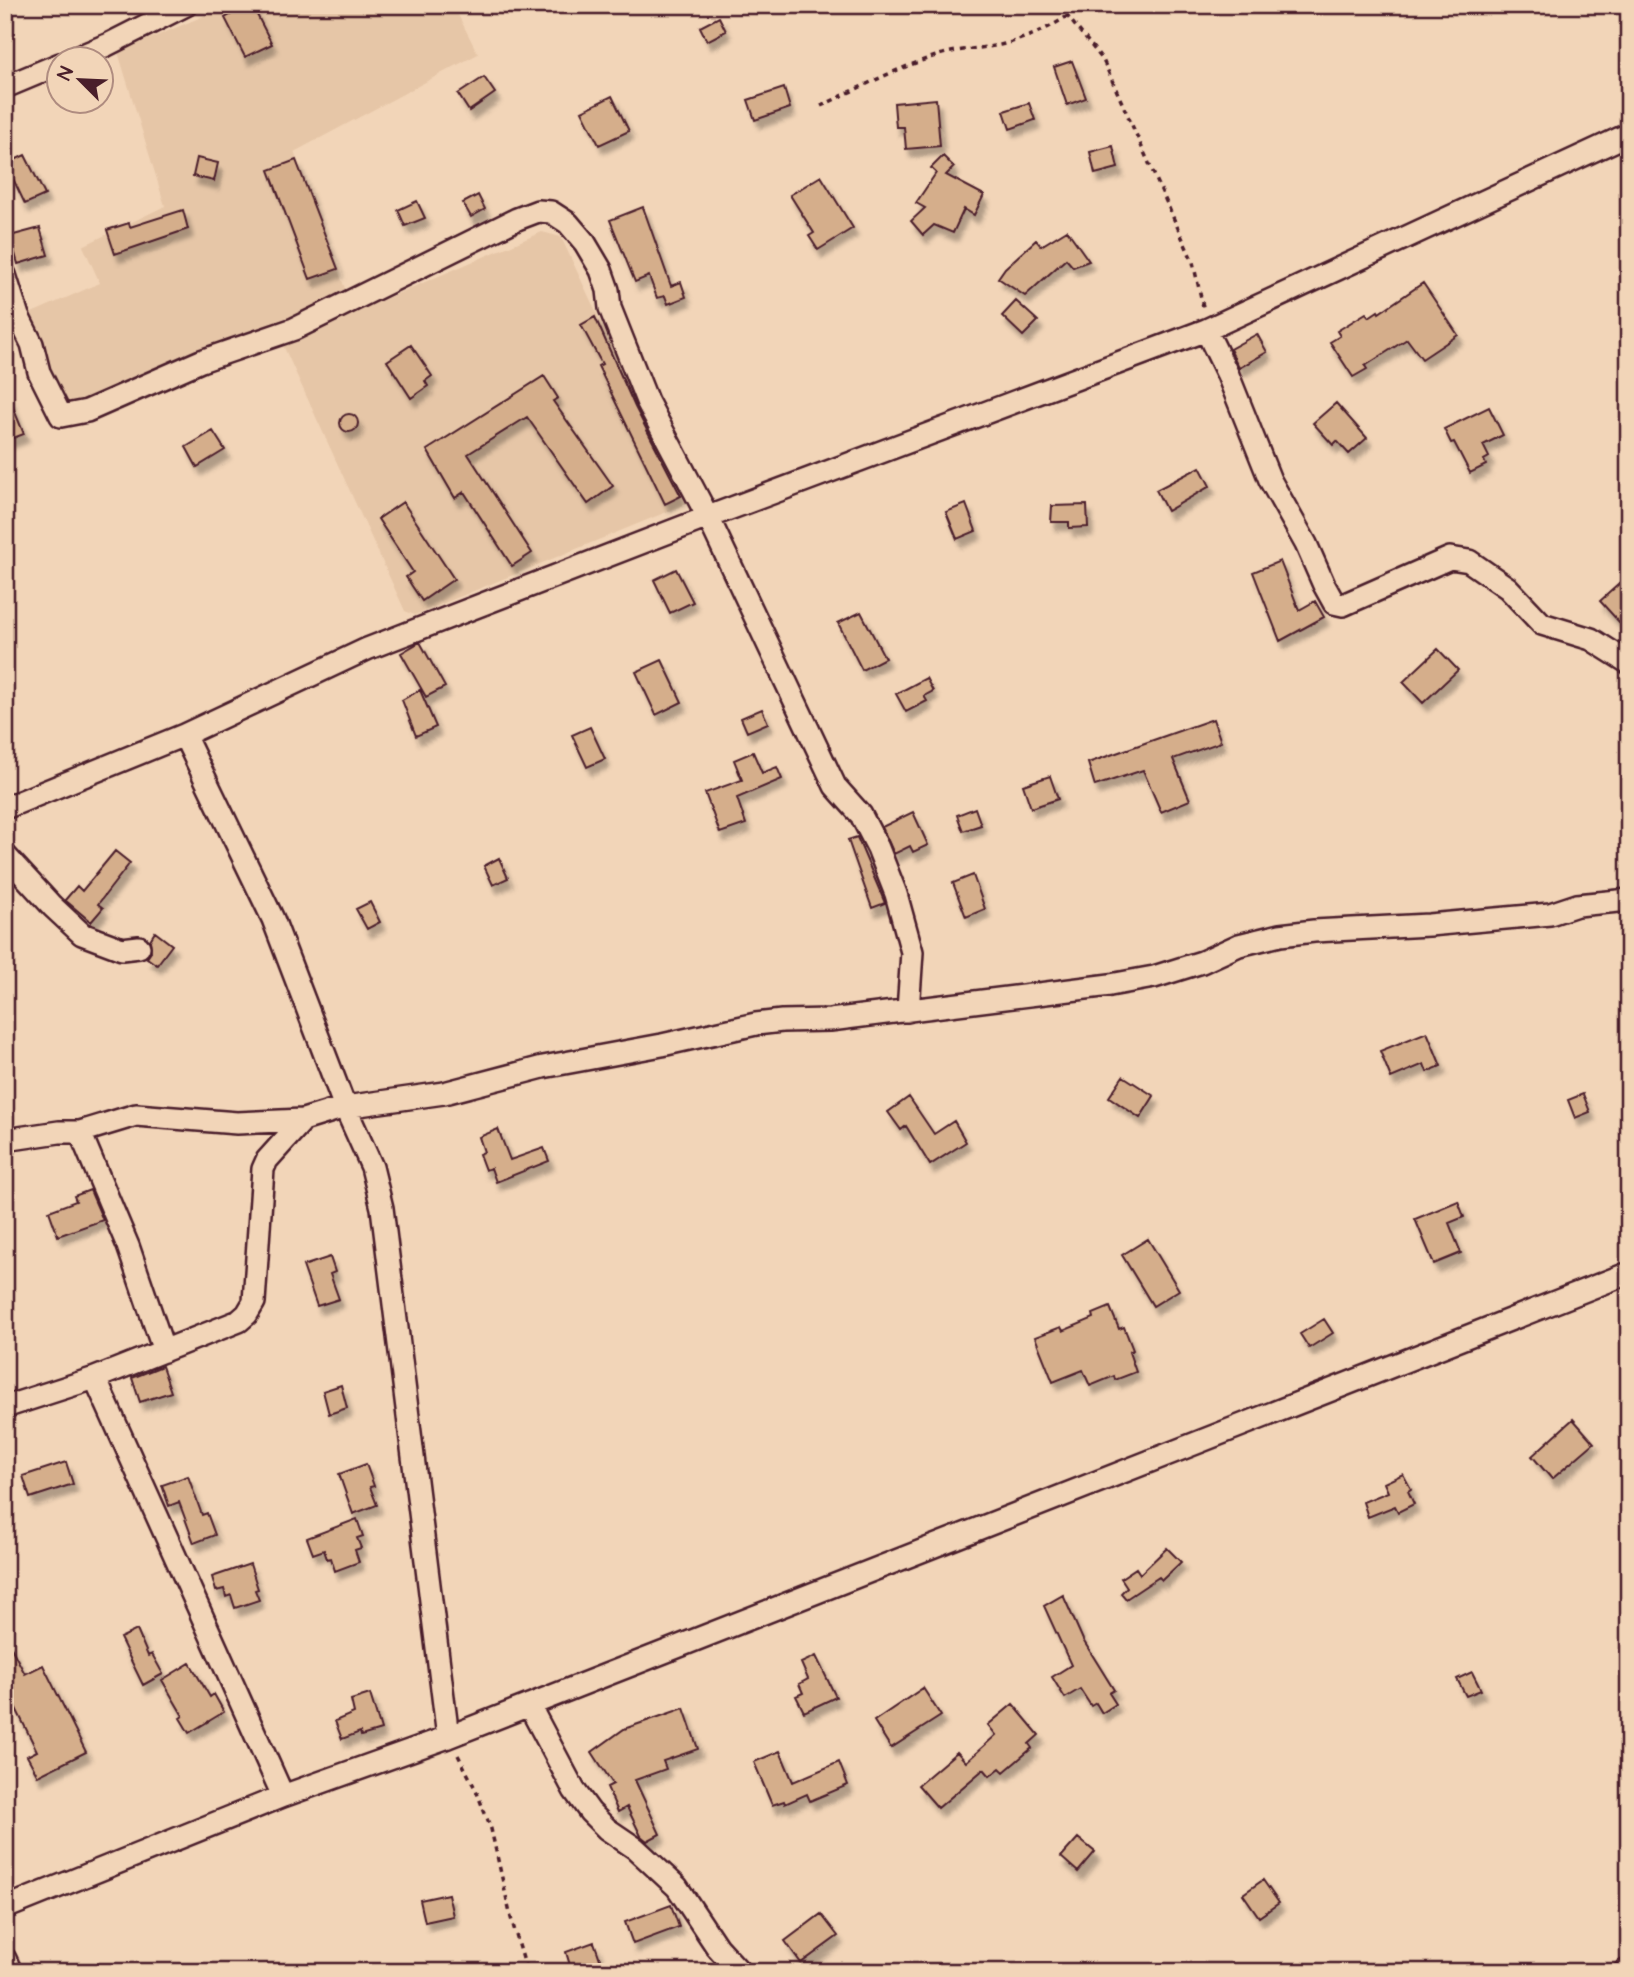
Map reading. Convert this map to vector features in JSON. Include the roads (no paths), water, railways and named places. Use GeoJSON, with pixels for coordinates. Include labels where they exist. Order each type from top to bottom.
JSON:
{"type":"FeatureCollection","features":[{"type":"Feature","properties":{"kind":"street"},"geometry":{"type":"LineString","coordinates":[[105,46],[186,5]]}},
{"type":"Feature","properties":{"kind":"street"},"geometry":{"type":"LineString","coordinates":[[5,87],[46,70]]}},
{"type":"Feature","properties":{"kind":"street"},"geometry":{"type":"LineString","coordinates":[[5,808],[184,735],[368,649],[708,517],[1206,330],[1629,134]]}},
{"type":"Feature","properties":{"kind":"street"},"geometry":{"type":"LineString","coordinates":[[5,275],[46,387],[61,416],[76,415],[201,361],[294,329],[517,219],[538,211],[551,212],[568,223],[585,243],[601,270],[608,290],[610,308],[647,401],[708,517],[835,786],[861,815],[878,848],[912,952],[908,1011]]}},
{"type":"Feature","properties":{"kind":"street"},"geometry":{"type":"LineString","coordinates":[[1206,330],[1228,375],[1270,480],[1335,603],[1343,605],[1450,558],[1469,561],[1508,588],[1542,624],[1591,639],[1629,663]]}},
{"type":"Feature","properties":{"kind":"street"},"geometry":{"type":"LineString","coordinates":[[184,735],[273,919],[345,1107],[372,1167],[382,1208],[449,1737]]}},
{"type":"Feature","properties":{"kind":"street"},"geometry":{"type":"LineString","coordinates":[[5,855],[82,934],[122,949],[139,947]]}},
{"type":"Feature","properties":{"kind":"street"},"geometry":{"type":"LineString","coordinates":[[5,1140],[60,1132],[80,1132],[136,1115],[237,1124],[303,1120],[345,1107],[444,1093],[543,1067],[755,1024],[830,1020],[908,1011],[1154,977],[1202,962],[1247,943],[1280,935],[1550,914],[1577,905],[1629,900]]}},
{"type":"Feature","properties":{"kind":"street"},"geometry":{"type":"LineString","coordinates":[[5,1407],[95,1378],[240,1321],[254,1302],[263,1169],[267,1160],[303,1120]]}},
{"type":"Feature","properties":{"kind":"street"},"geometry":{"type":"LineString","coordinates":[[80,1132],[128,1246],[164,1351]]}},
{"type":"Feature","properties":{"kind":"street"},"geometry":{"type":"LineString","coordinates":[[5,1908],[283,1796],[449,1737],[1629,1273]]}},
{"type":"Feature","properties":{"kind":"street"},"geometry":{"type":"LineString","coordinates":[[95,1378],[283,1796]]}},
{"type":"Feature","properties":{"kind":"street"},"geometry":{"type":"LineString","coordinates":[[529,1705],[573,1790],[590,1812],[607,1829],[635,1848],[677,1887],[717,1947],[740,1972]]}},
{"type":"Feature","properties":{"kind":"street"},"geometry":{"type":"LineString","coordinates":[[5,1959],[11,1972]]}},
{"type":"Feature","properties":{"kind":"street"},"geometry":{"type":"LineString","coordinates":[[1624,1972],[1629,1969]]}}]}
